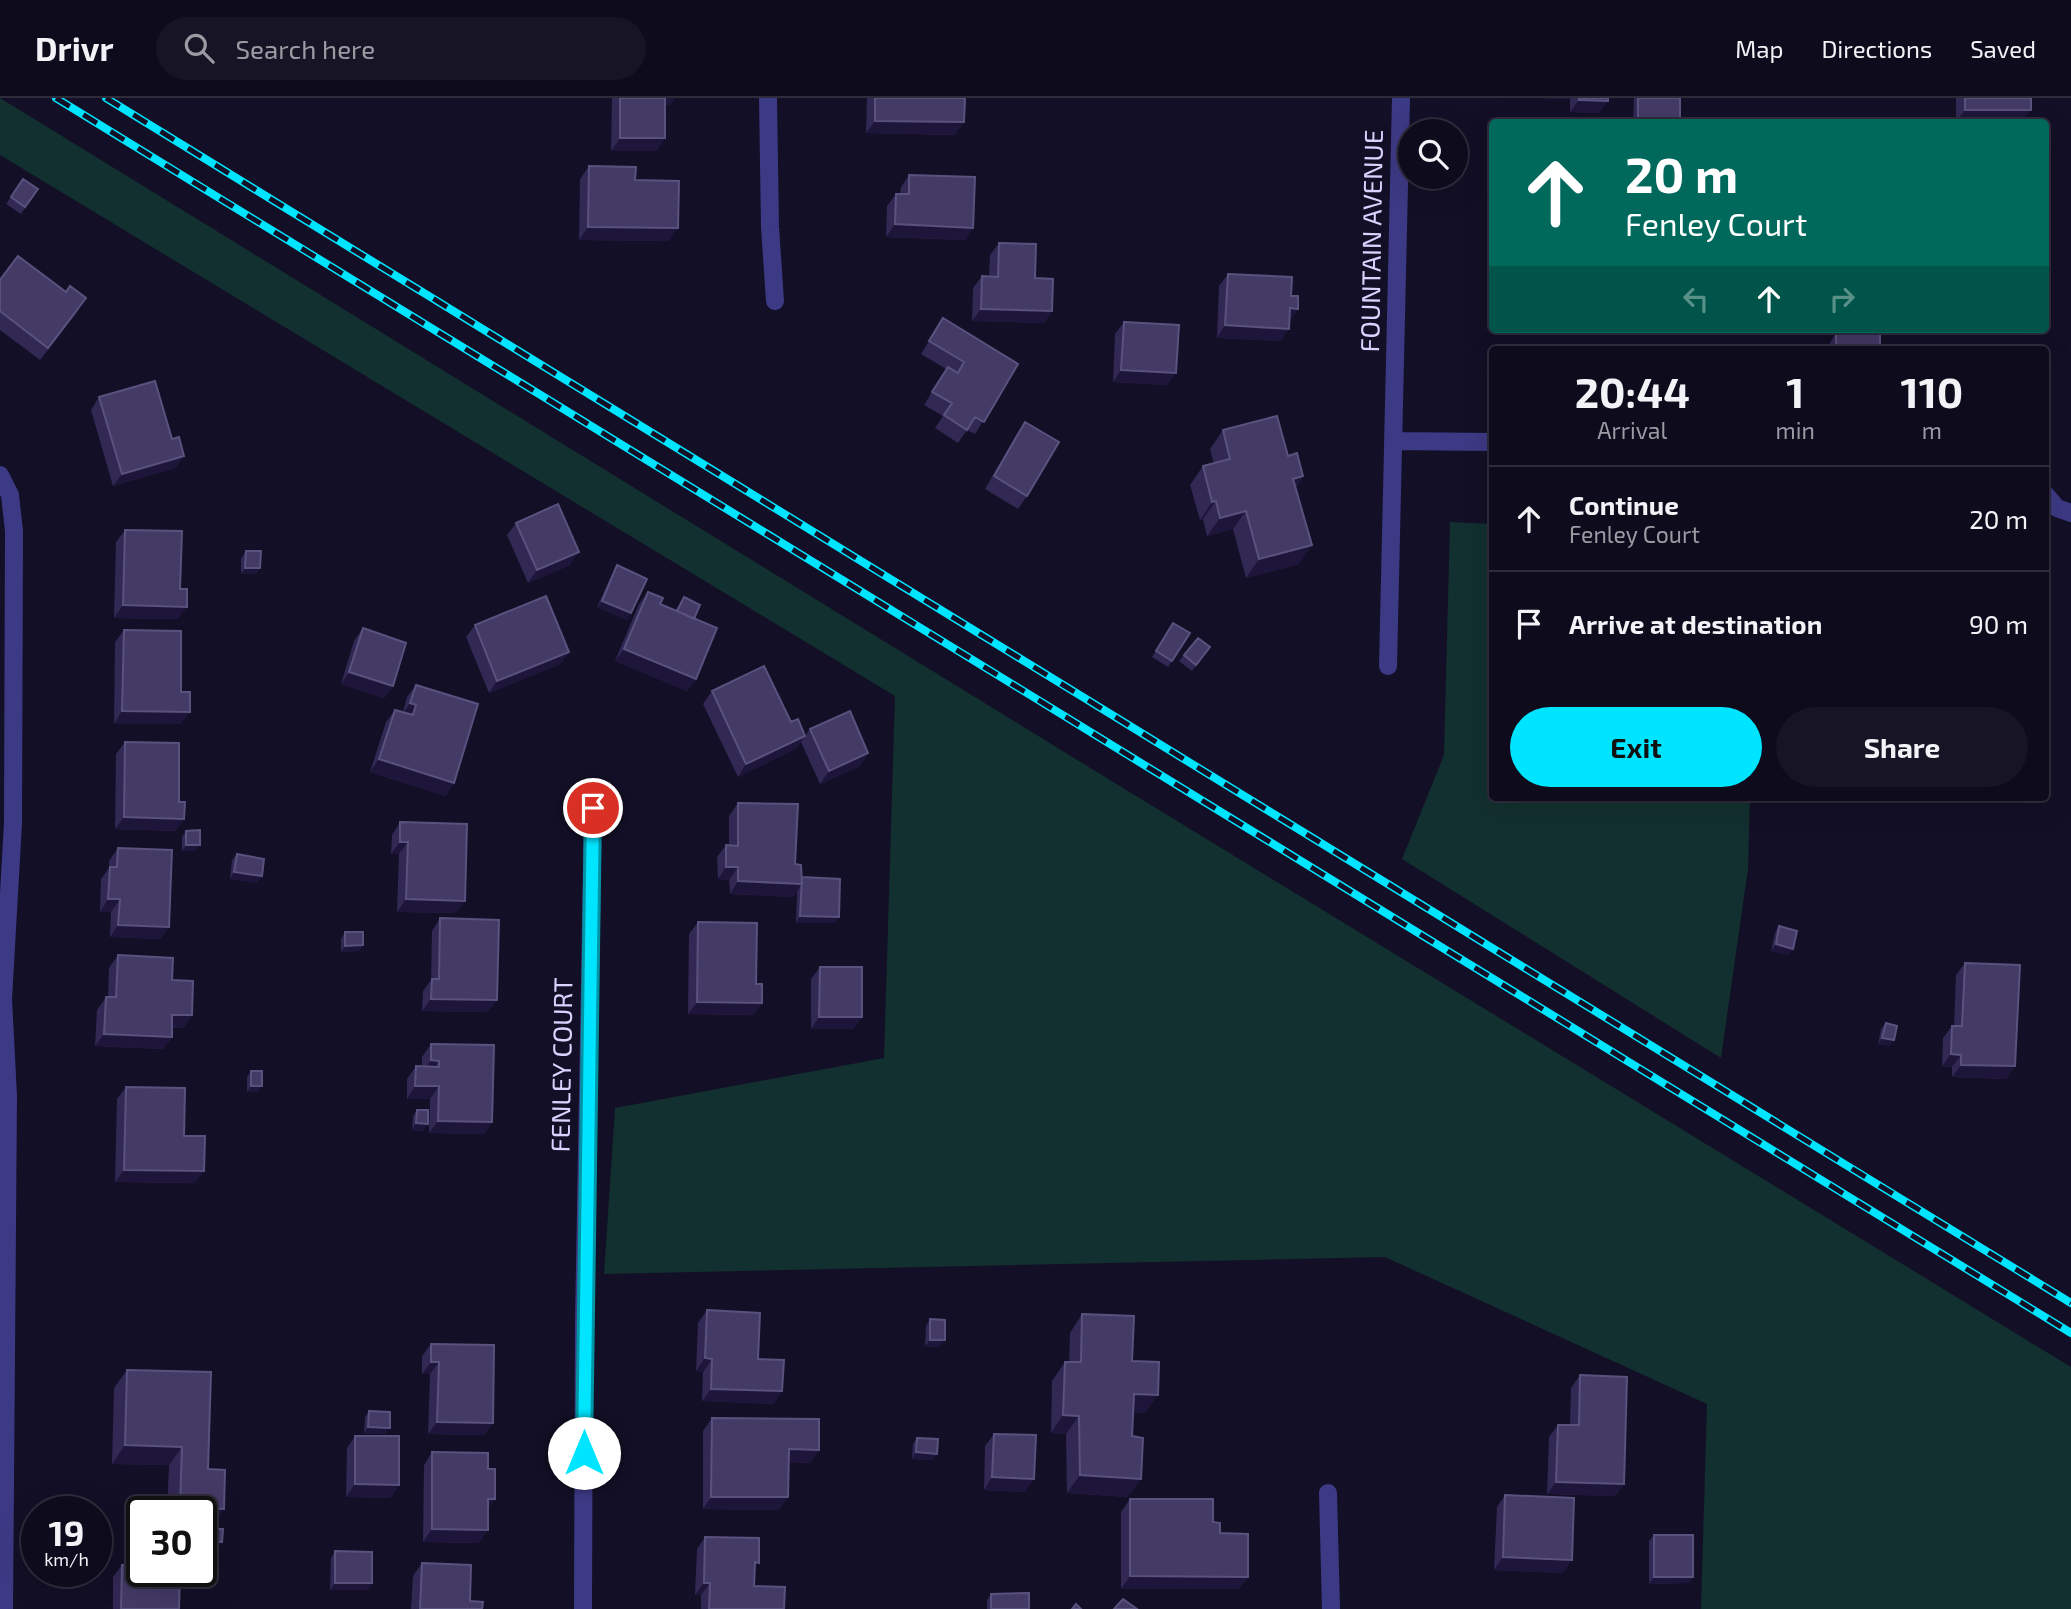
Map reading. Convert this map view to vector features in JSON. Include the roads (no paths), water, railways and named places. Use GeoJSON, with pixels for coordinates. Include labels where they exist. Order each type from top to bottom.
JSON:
{"type":"FeatureCollection","features":[{"type":"Feature","properties":{"kind":"street"},"geometry":{"type":"LineString","coordinates":[[768,98],[770,227],[775,301]]}},
{"type":"Feature","properties":{"kind":"street","name":"FOUNTAIN AVENUE"},"geometry":{"type":"LineString","coordinates":[[1388,667],[1401,98]]}},
{"type":"Feature","properties":{"kind":"street"},"geometry":{"type":"LineString","coordinates":[[1393,440],[1489,442]]}},
{"type":"Feature","properties":{"kind":"street"},"geometry":{"type":"LineString","coordinates":[[0,475],[10,495],[14,531],[13,822],[2,999],[8,1096],[4,1609]]}},
{"type":"Feature","properties":{"kind":"street"},"geometry":{"type":"LineString","coordinates":[[2049,499],[2057,508],[2071,513]]}},
{"type":"Feature","properties":{"kind":"street","name":"FENLEY COURT"},"geometry":{"type":"LineString","coordinates":[[583,1609],[584,1323],[593,808]]}},
{"type":"Feature","properties":{"kind":"street"},"geometry":{"type":"LineString","coordinates":[[1328,1493],[1331,1609]]}},
{"type":"Feature","properties":{"kind":"railway"},"geometry":{"type":"LineString","coordinates":[[56,98],[2071,1333]]}},
{"type":"Feature","properties":{"kind":"railway"},"geometry":{"type":"LineString","coordinates":[[106,98],[2071,1303]]}}]}
